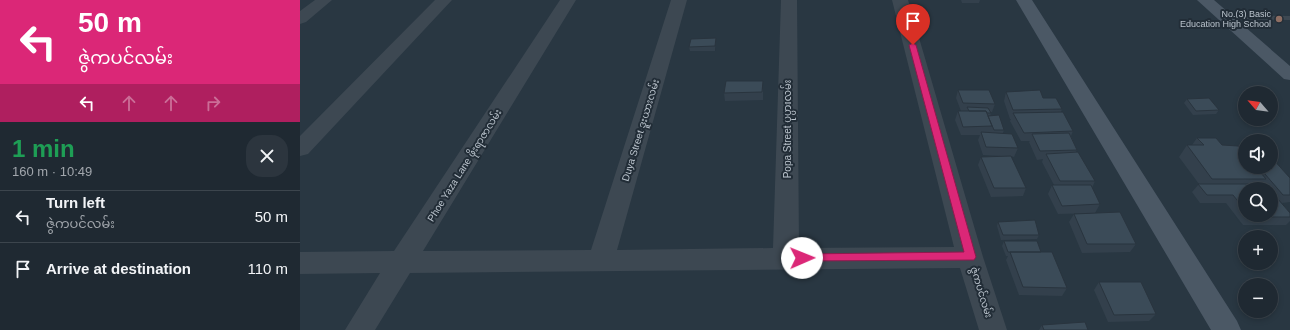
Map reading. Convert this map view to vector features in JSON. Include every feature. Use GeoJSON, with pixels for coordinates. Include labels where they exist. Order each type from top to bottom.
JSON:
{"type":"FeatureCollection","features":[{"type":"Feature","properties":{"kind":"street"},"geometry":{"type":"LineString","coordinates":[[300,19],[324,0]]}},
{"type":"Feature","properties":{"kind":"street"},"geometry":{"type":"LineString","coordinates":[[300,149],[444,0]]}},
{"type":"Feature","properties":{"kind":"street","name":"Phoe Yaza Lane ဖိုးရာဇာလမ်း"},"geometry":{"type":"LineString","coordinates":[[359,330],[568,0]]}},
{"type":"Feature","properties":{"kind":"street","name":"Duya Street ဒူးယားလမ်း"},"geometry":{"type":"LineString","coordinates":[[601,260],[679,0]]}},
{"type":"Feature","properties":{"kind":"street","name":"Popa Street ပုပ္ပားလမ်း"},"geometry":{"type":"LineString","coordinates":[[786,258],[789,0]]}},
{"type":"Feature","properties":{"kind":"street","name":"ဇွဲကပင်လမ်း"},"geometry":{"type":"LineString","coordinates":[[900,0],[970,257],[993,330]]}},
{"type":"Feature","properties":{"kind":"street"},"geometry":{"type":"LineString","coordinates":[[1024,0],[1227,330]]}},
{"type":"Feature","properties":{"kind":"street"},"geometry":{"type":"LineString","coordinates":[[1205,0],[1290,75]]}},
{"type":"Feature","properties":{"kind":"street"},"geometry":{"type":"LineString","coordinates":[[300,263],[970,257]]}},
{"type":"Feature","properties":{"kind":"lane"},"geometry":{"type":"LineString","coordinates":[[1225,17],[1290,18]]}},
{"type":"Feature","properties":{"kind":"building"},"geometry":{"type":"Polygon","coordinates":[[[716,38],[715,46],[689,47],[691,39],[716,38]]]}},
{"type":"Feature","properties":{"kind":"building"},"geometry":{"type":"Polygon","coordinates":[[[726,81],[763,81],[762,92],[724,93],[726,81]]]}},
{"type":"Feature","properties":{"kind":"building"},"geometry":{"type":"Polygon","coordinates":[[[958,90],[989,90],[995,104],[963,103],[958,90]]]}},
{"type":"Feature","properties":{"kind":"building"},"geometry":{"type":"Polygon","coordinates":[[[1040,90],[1043,98],[1056,98],[1062,109],[1013,110],[1006,92],[1040,90]]]}},
{"type":"Feature","properties":{"kind":"building"},"geometry":{"type":"Polygon","coordinates":[[[1209,98],[1219,110],[1196,111],[1187,99],[1209,98]]]}},
{"type":"Feature","properties":{"kind":"building"},"geometry":{"type":"Polygon","coordinates":[[[967,107],[988,108],[991,113],[987,113],[986,111],[969,111],[967,107]]]}},
{"type":"Feature","properties":{"kind":"building"},"geometry":{"type":"Polygon","coordinates":[[[958,111],[986,111],[992,126],[963,127],[958,111]]]}},
{"type":"Feature","properties":{"kind":"building"},"geometry":{"type":"Polygon","coordinates":[[[1063,112],[1073,131],[1024,133],[1013,113],[1063,112]]]}},
{"type":"Feature","properties":{"kind":"building"},"geometry":{"type":"Polygon","coordinates":[[[999,115],[1004,130],[994,130],[988,116],[999,115]]]}},
{"type":"Feature","properties":{"kind":"building"},"geometry":{"type":"Polygon","coordinates":[[[981,132],[1012,134],[1018,148],[986,147],[981,132]]]}},
{"type":"Feature","properties":{"kind":"building"},"geometry":{"type":"Polygon","coordinates":[[[1069,133],[1077,150],[1040,151],[1032,134],[1069,133]]]}},
{"type":"Feature","properties":{"kind":"building"},"geometry":{"type":"Polygon","coordinates":[[[1197,138],[1216,138],[1222,145],[1238,146],[1238,174],[1262,174],[1266,179],[1212,179],[1187,145],[1204,145],[1197,138]]]}},
{"type":"Feature","properties":{"kind":"building"},"geometry":{"type":"Polygon","coordinates":[[[1078,152],[1095,181],[1060,181],[1046,154],[1078,152]]]}},
{"type":"Feature","properties":{"kind":"building"},"geometry":{"type":"Polygon","coordinates":[[[1011,156],[1026,188],[994,188],[981,157],[1011,156]]]}},
{"type":"Feature","properties":{"kind":"building"},"geometry":{"type":"Polygon","coordinates":[[[1278,165],[1290,178],[1290,195],[1283,195],[1278,189],[1278,182],[1272,182],[1265,174],[1278,174],[1278,165]]]}},
{"type":"Feature","properties":{"kind":"building"},"geometry":{"type":"Polygon","coordinates":[[[1198,184],[1238,184],[1238,201],[1233,195],[1207,195],[1198,184]]]}},
{"type":"Feature","properties":{"kind":"building"},"geometry":{"type":"Polygon","coordinates":[[[1052,185],[1091,185],[1100,204],[1062,206],[1052,185]]]}},
{"type":"Feature","properties":{"kind":"building"},"geometry":{"type":"Polygon","coordinates":[[[1278,199],[1290,213],[1290,217],[1278,217],[1278,199]]]}},
{"type":"Feature","properties":{"kind":"building"},"geometry":{"type":"Polygon","coordinates":[[[1120,212],[1136,244],[1087,244],[1074,214],[1120,212]]]}},
{"type":"Feature","properties":{"kind":"building"},"geometry":{"type":"Polygon","coordinates":[[[1035,220],[1039,235],[1003,235],[998,222],[1035,220]]]}},
{"type":"Feature","properties":{"kind":"building"},"geometry":{"type":"Polygon","coordinates":[[[1004,241],[1037,241],[1041,252],[1008,252],[1004,241]]]}},
{"type":"Feature","properties":{"kind":"building"},"geometry":{"type":"Polygon","coordinates":[[[1010,252],[1052,252],[1067,288],[1023,287],[1010,252]]]}},
{"type":"Feature","properties":{"kind":"building"},"geometry":{"type":"Polygon","coordinates":[[[1099,282],[1141,282],[1156,314],[1114,315],[1099,282]]]}},
{"type":"Feature","properties":{"kind":"building"},"geometry":{"type":"Polygon","coordinates":[[[1085,322],[1088,330],[1044,330],[1042,325],[1085,322]]]}},
{"type":"Feature","properties":{"kind":"place","name":"No.(3) Basic Education High School"},"geometry":{"type":"Point","coordinates":[1279,19]}},
{"type":"Feature","properties":{"kind":"route"},"geometry":{"type":"LineString","coordinates":[[802,258],[970,257],[913,45]]}}]}
